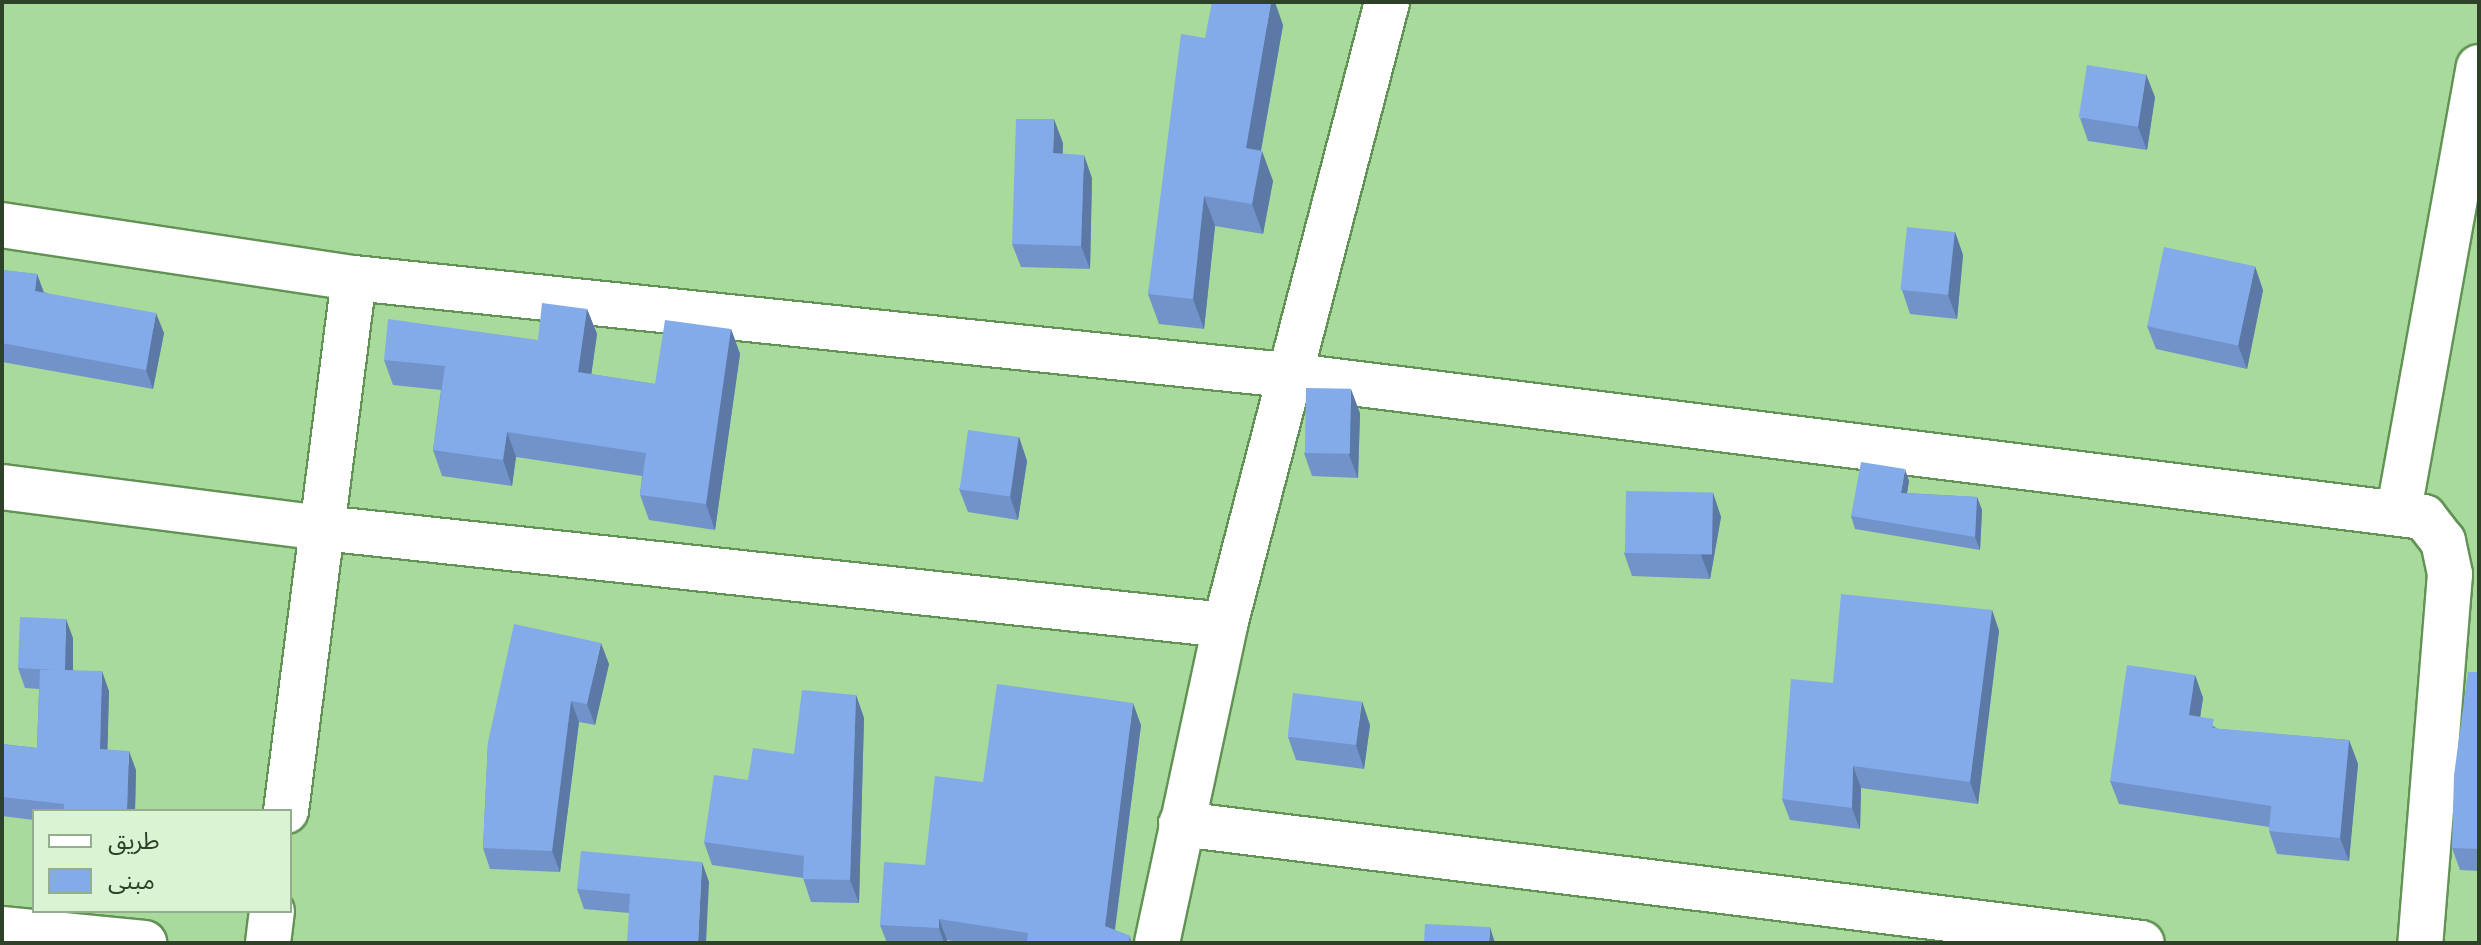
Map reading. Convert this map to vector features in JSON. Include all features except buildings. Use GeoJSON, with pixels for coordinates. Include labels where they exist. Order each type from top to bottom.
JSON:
{"type":"FeatureCollection","features":[{"type":"Feature","properties":{"kind":"street"},"geometry":{"type":"LineString","coordinates":[[1157,943],[1225,625],[1287,375],[1387,2]]}},
{"type":"Feature","properties":{"kind":"street"},"geometry":{"type":"LineString","coordinates":[[2399,510],[2479,67]]}},
{"type":"Feature","properties":{"kind":"street"},"geometry":{"type":"LineString","coordinates":[[2,225],[354,278],[1287,375],[2399,510],[2424,517],[2465,577],[2420,943]]}},
{"type":"Feature","properties":{"kind":"street"},"geometry":{"type":"LineString","coordinates":[[286,809],[354,278]]}},
{"type":"Feature","properties":{"kind":"street"},"geometry":{"type":"LineString","coordinates":[[2,487],[323,528],[1225,625]]}},
{"type":"Feature","properties":{"kind":"street"},"geometry":{"type":"LineString","coordinates":[[1181,824],[2142,943]]}},
{"type":"Feature","properties":{"kind":"street"},"geometry":{"type":"LineString","coordinates":[[268,943],[272,913]]}},
{"type":"Feature","properties":{"kind":"street"},"geometry":{"type":"LineString","coordinates":[[2,929],[144,943]]}}]}
